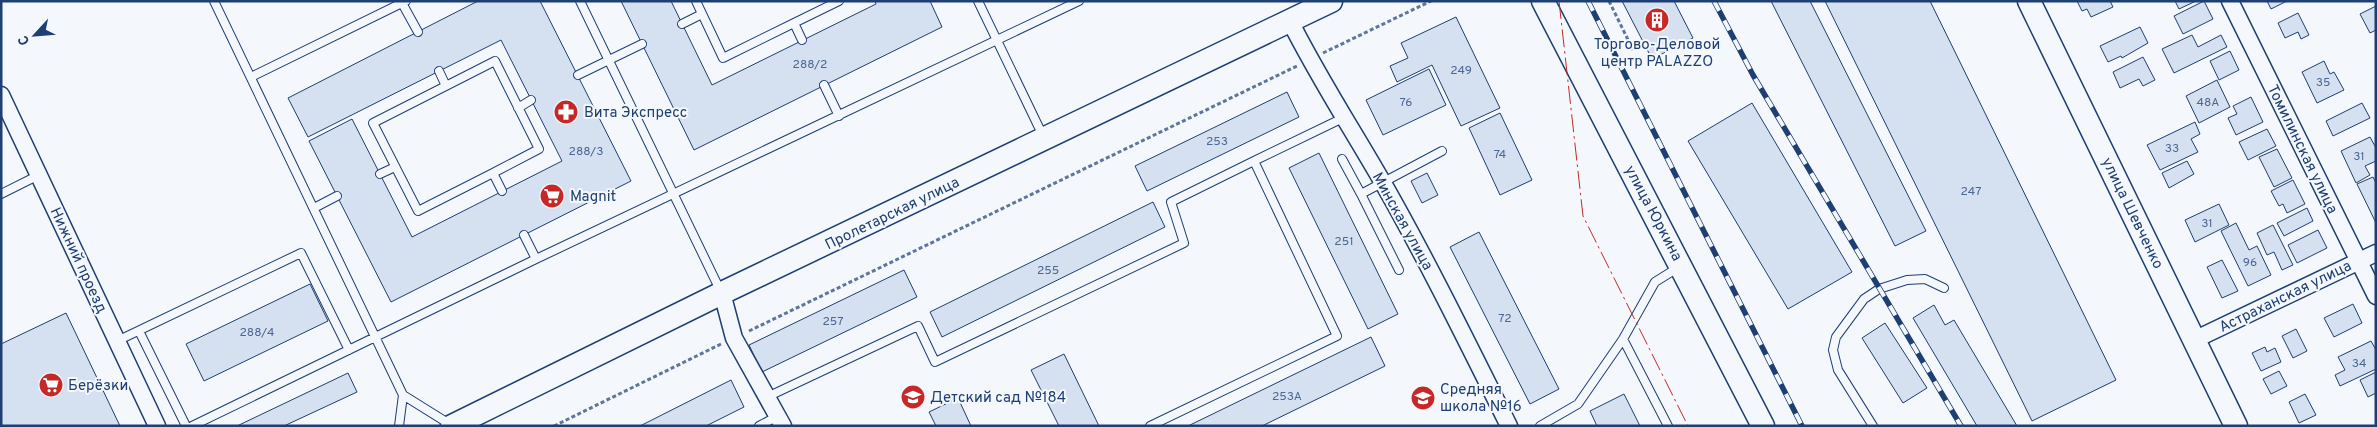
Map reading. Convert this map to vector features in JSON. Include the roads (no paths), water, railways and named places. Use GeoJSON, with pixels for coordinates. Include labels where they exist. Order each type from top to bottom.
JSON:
{"type":"FeatureCollection","features":[{"type":"Feature","properties":{"kind":"main road","name":"Пролетарская улица"},"geometry":{"type":"LineString","coordinates":[[452,426],[477,420],[722,293],[1332,1]]}},
{"type":"Feature","properties":{"kind":"main road","name":"улица Юркина"},"geometry":{"type":"LineString","coordinates":[[1543,1],[1763,426]]}},
{"type":"Feature","properties":{"kind":"main road","name":"улица Шевченко"},"geometry":{"type":"LineString","coordinates":[[2029,1],[2236,426]]}},
{"type":"Feature","properties":{"kind":"street","name":"Томилинская улица"},"geometry":{"type":"LineString","coordinates":[[2230,1],[2376,296]]}},
{"type":"Feature","properties":{"kind":"street","name":"Минская улица"},"geometry":{"type":"LineString","coordinates":[[1290,21],[1309,60],[1382,182],[1437,281],[1509,426]]}},
{"type":"Feature","properties":{"kind":"street","name":"Нижний проезд"},"geometry":{"type":"LineString","coordinates":[[1,95],[157,426]]}},
{"type":"Feature","properties":{"kind":"street","name":"Астраханская улица"},"geometry":{"type":"LineString","coordinates":[[2194,340],[2376,253]]}},
{"type":"Feature","properties":{"kind":"street"},"geometry":{"type":"LineString","coordinates":[[722,293],[734,338],[780,421]]}},
{"type":"Feature","properties":{"kind":"lane"},"geometry":{"type":"LineString","coordinates":[[214,1],[403,395],[399,426]]}},
{"type":"Feature","properties":{"kind":"lane"},"geometry":{"type":"LineString","coordinates":[[580,1],[722,293]]}},
{"type":"Feature","properties":{"kind":"lane"},"geometry":{"type":"LineString","coordinates":[[696,1],[723,58],[839,1]]}},
{"type":"Feature","properties":{"kind":"lane"},"geometry":{"type":"LineString","coordinates":[[978,1],[1044,140]]}},
{"type":"Feature","properties":{"kind":"lane"},"geometry":{"type":"LineString","coordinates":[[192,426],[536,259],[1079,1]]}},
{"type":"Feature","properties":{"kind":"lane"},"geometry":{"type":"LineString","coordinates":[[251,77],[404,2],[418,32]]}},
{"type":"Feature","properties":{"kind":"lane"},"geometry":{"type":"LineString","coordinates":[[682,24],[702,14]]}},
{"type":"Feature","properties":{"kind":"lane"},"geometry":{"type":"LineString","coordinates":[[794,23],[802,40]]}},
{"type":"Feature","properties":{"kind":"lane"},"geometry":{"type":"LineString","coordinates":[[578,75],[642,44]]}},
{"type":"Feature","properties":{"kind":"lane"},"geometry":{"type":"LineString","coordinates":[[495,62],[539,150],[418,211],[373,123],[446,86],[495,62]]}},
{"type":"Feature","properties":{"kind":"lane"},"geometry":{"type":"LineString","coordinates":[[439,71],[446,86]]}},
{"type":"Feature","properties":{"kind":"lane"},"geometry":{"type":"LineString","coordinates":[[824,85],[839,116]]}},
{"type":"Feature","properties":{"kind":"lane"},"geometry":{"type":"LineString","coordinates":[[518,108],[531,100]]}},
{"type":"Feature","properties":{"kind":"lane"},"geometry":{"type":"LineString","coordinates":[[766,398],[918,326],[935,362],[1184,243],[1171,202],[1343,118]]}},
{"type":"Feature","properties":{"kind":"lane"},"geometry":{"type":"LineString","coordinates":[[1361,194],[1442,151]]}},
{"type":"Feature","properties":{"kind":"lane"},"geometry":{"type":"LineString","coordinates":[[1342,159],[1399,270]]}},
{"type":"Feature","properties":{"kind":"lane"},"geometry":{"type":"LineString","coordinates":[[1150,426],[1337,336],[1254,161]]}},
{"type":"Feature","properties":{"kind":"lane"},"geometry":{"type":"LineString","coordinates":[[380,174],[396,167]]}},
{"type":"Feature","properties":{"kind":"lane"},"geometry":{"type":"LineString","coordinates":[[493,173],[502,191]]}},
{"type":"Feature","properties":{"kind":"lane"},"geometry":{"type":"LineString","coordinates":[[1,194],[39,175]]}},
{"type":"Feature","properties":{"kind":"lane"},"geometry":{"type":"LineString","coordinates":[[314,208],[337,196]]}},
{"type":"Feature","properties":{"kind":"lane"},"geometry":{"type":"LineString","coordinates":[[524,235],[536,259]]}},
{"type":"Feature","properties":{"kind":"lane"},"geometry":{"type":"LineString","coordinates":[[117,341],[301,253],[350,350]]}},
{"type":"Feature","properties":{"kind":"lane"},"geometry":{"type":"LineString","coordinates":[[1540,426],[1578,404],[1624,339],[1655,282],[1681,266]]}},
{"type":"Feature","properties":{"kind":"lane"},"geometry":{"type":"LineString","coordinates":[[1873,426],[1838,370],[1833,350],[1836,337],[1864,300],[1879,289],[1907,280],[1925,279],[1944,288]]}},
{"type":"Feature","properties":{"kind":"lane"},"geometry":{"type":"LineString","coordinates":[[139,331],[186,426]]}},
{"type":"Feature","properties":{"kind":"lane"},"geometry":{"type":"LineString","coordinates":[[1624,339],[1668,426]]}},
{"type":"Feature","properties":{"kind":"lane"},"geometry":{"type":"LineString","coordinates":[[403,395],[452,426]]}},
{"type":"Feature","properties":{"kind":"lane"},"geometry":{"type":"LineString","coordinates":[[759,426],[780,421]]}},
{"type":"Feature","properties":{"kind":"railway"},"geometry":{"type":"LineString","coordinates":[[1588,1],[1802,426]]}},
{"type":"Feature","properties":{"kind":"railway"},"geometry":{"type":"LineString","coordinates":[[1714,1],[1753,75],[1961,426]]}},
{"type":"Feature","properties":{"kind":"place","name":"Торгово-Деловой центр PALAZZO"},"geometry":{"type":"Point","coordinates":[1657,20]}},
{"type":"Feature","properties":{"kind":"place","name":"Вита Экспресс"},"geometry":{"type":"Point","coordinates":[566,112]}},
{"type":"Feature","properties":{"kind":"place","name":"Magnit"},"geometry":{"type":"Point","coordinates":[552,196]}},
{"type":"Feature","properties":{"kind":"place","name":"Берёзки"},"geometry":{"type":"Point","coordinates":[51,385]}},
{"type":"Feature","properties":{"kind":"place","name":"Детский сад №184"},"geometry":{"type":"Point","coordinates":[913,397]}},
{"type":"Feature","properties":{"kind":"place","name":"Средняя школа №16"},"geometry":{"type":"Point","coordinates":[1423,398]}}]}
